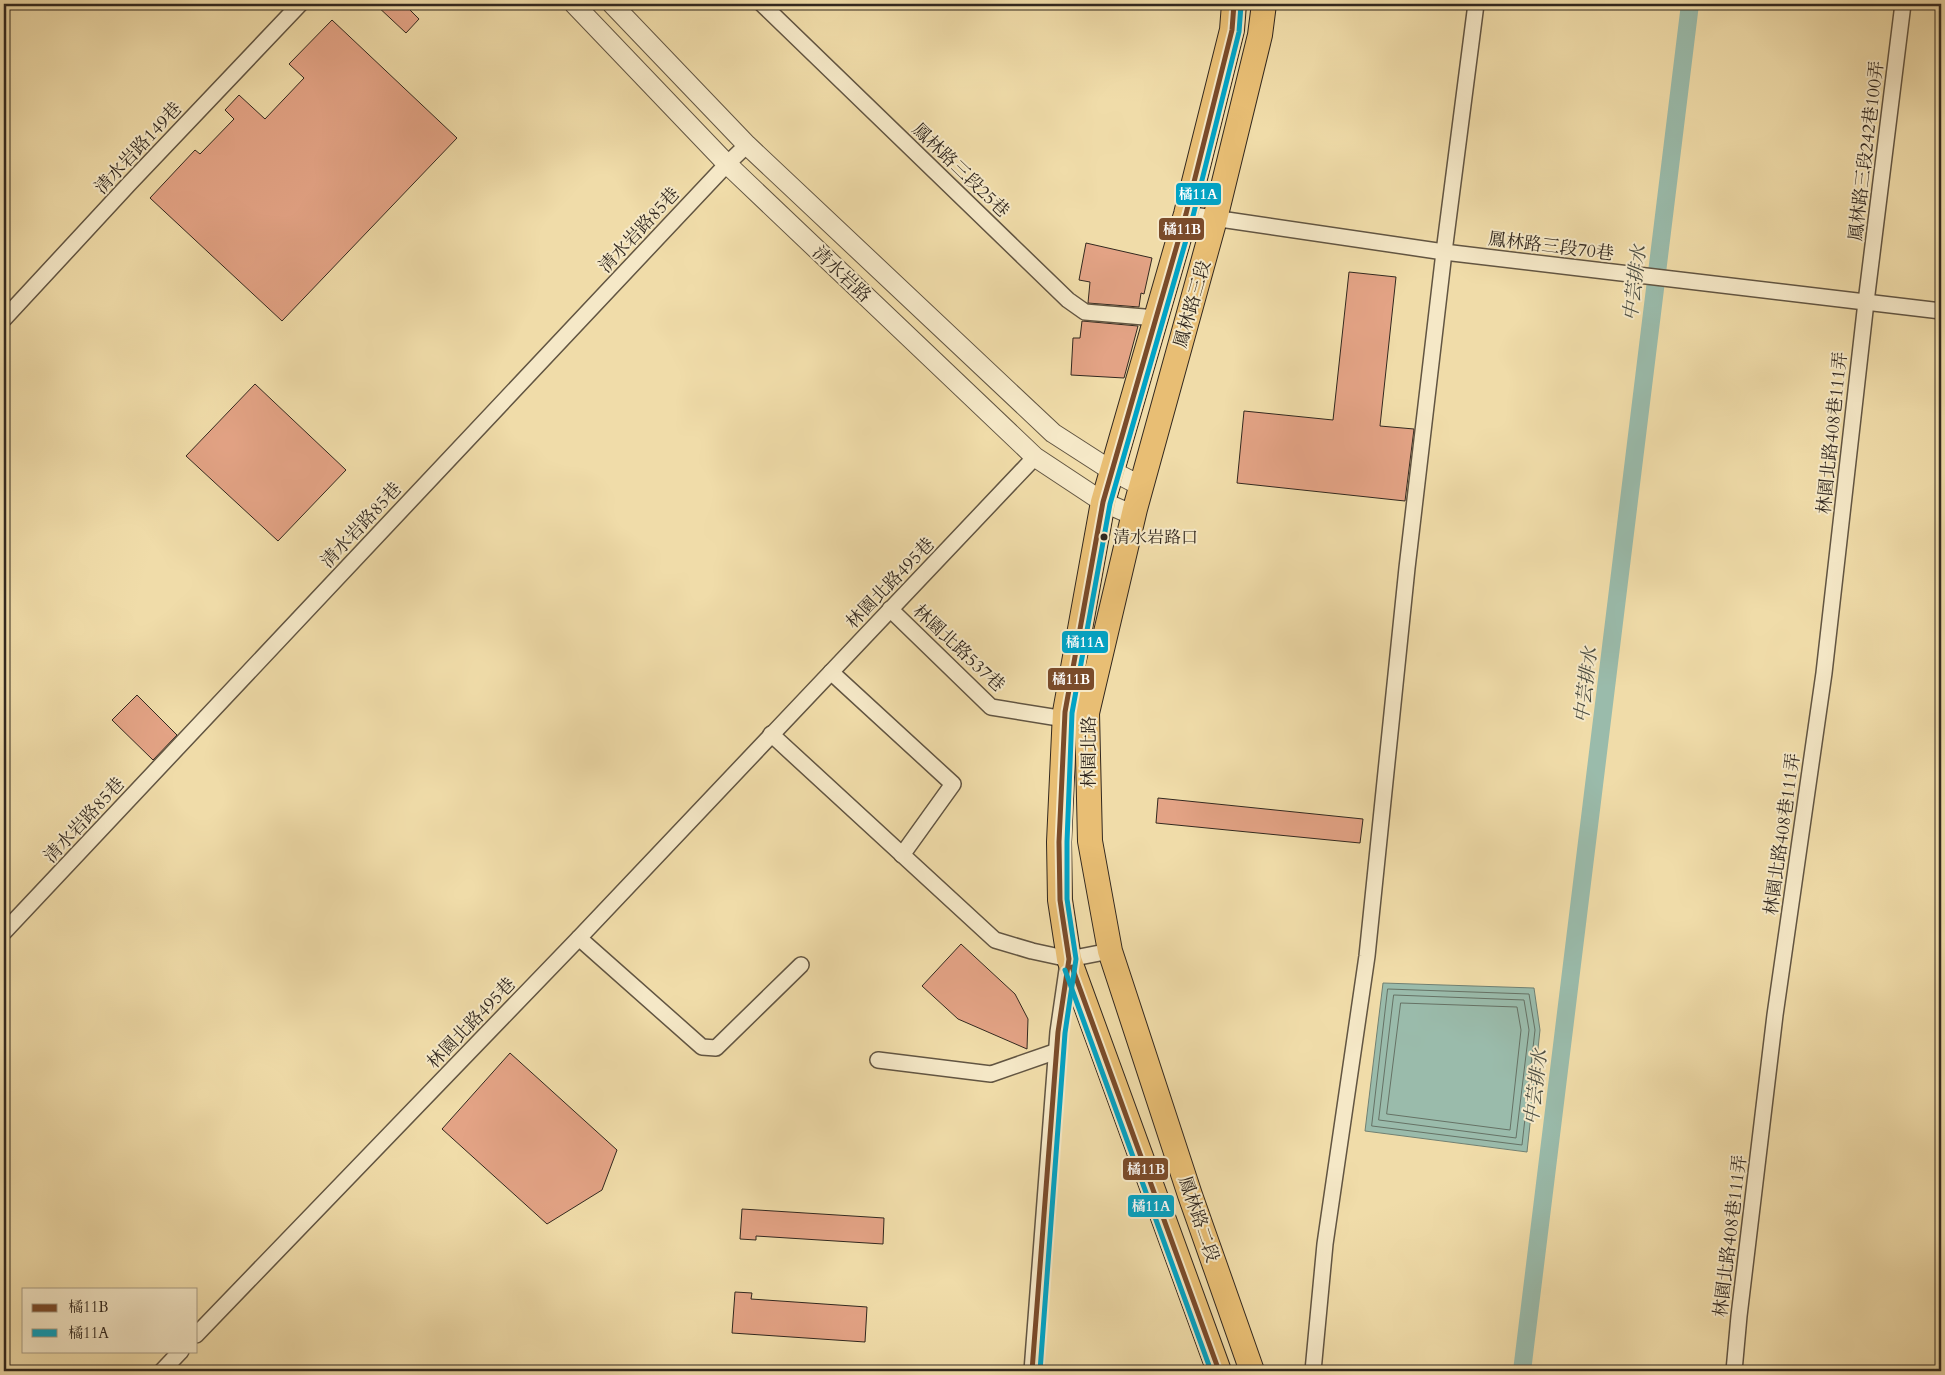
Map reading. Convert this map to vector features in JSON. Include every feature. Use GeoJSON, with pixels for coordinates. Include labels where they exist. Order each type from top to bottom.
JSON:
{"type":"FeatureCollection","features":[{"type":"Feature","properties":{"kind":"main road","name":"鳳林路三段"},"geometry":{"type":"LineString","coordinates":[[1112,472],[1186,214],[1232,30],[1234,4]]}},
{"type":"Feature","properties":{"kind":"main road","name":"鳳林路三段"},"geometry":{"type":"LineString","coordinates":[[1133,515],[1216,219],[1260,35],[1264,4]]}},
{"type":"Feature","properties":{"kind":"main road","name":"林園北路"},"geometry":{"type":"LineString","coordinates":[[1069,960],[1060,900],[1059,852],[1065,719],[1103,502],[1112,472]]}},
{"type":"Feature","properties":{"kind":"main road","name":"林園北路"},"geometry":{"type":"LineString","coordinates":[[1110,951],[1090,841],[1087,713],[1133,515]]}},
{"type":"Feature","properties":{"kind":"main road","name":"鳳林路二段"},"geometry":{"type":"LineString","coordinates":[[1110,951],[1190,1195],[1252,1371]]}},
{"type":"Feature","properties":{"kind":"main road","name":"鳳林路二段"},"geometry":{"type":"LineString","coordinates":[[1069,960],[1219,1371]]}},
{"type":"Feature","properties":{"kind":"street","name":"清水岩路149巷"},"geometry":{"type":"LineString","coordinates":[[4,319],[122,191],[300,4]]}},
{"type":"Feature","properties":{"kind":"street","name":"清水岩路"},"geometry":{"type":"LineString","coordinates":[[574,4],[727,164],[1035,457],[1103,502],[1133,515]]}},
{"type":"Feature","properties":{"kind":"street","name":"清水岩路"},"geometry":{"type":"LineString","coordinates":[[612,4],[748,146],[1054,433],[1112,472],[1141,486]]}},
{"type":"Feature","properties":{"kind":"street","name":"鳳林路三段25巷"},"geometry":{"type":"LineString","coordinates":[[762,4],[1068,300],[1086,312],[1156,318]]}},
{"type":"Feature","properties":{"kind":"street"},"geometry":{"type":"LineString","coordinates":[[1313,1371],[1325,1244],[1367,956],[1407,568],[1444,252],[1476,4]]}},
{"type":"Feature","properties":{"kind":"street","name":"鳳林路三段242巷100弄"},"geometry":{"type":"LineString","coordinates":[[1866,302],[1903,4]]}},
{"type":"Feature","properties":{"kind":"street","name":"清水岩路85巷"},"geometry":{"type":"LineString","coordinates":[[4,932],[727,164],[748,146]]}},
{"type":"Feature","properties":{"kind":"street","name":"鳳林路三段70巷"},"geometry":{"type":"LineString","coordinates":[[1186,214],[1444,252],[1941,311]]}},
{"type":"Feature","properties":{"kind":"street","name":"林園北路408巷111弄"},"geometry":{"type":"LineString","coordinates":[[1734,1371],[1775,1015],[1824,673],[1866,302]]}},
{"type":"Feature","properties":{"kind":"street","name":"林園北路495巷"},"geometry":{"type":"LineString","coordinates":[[198,1333],[578,938],[1035,457]]}},
{"type":"Feature","properties":{"kind":"street","name":"林園北路537巷"},"geometry":{"type":"LineString","coordinates":[[890,609],[991,707],[1065,719]]}},
{"type":"Feature","properties":{"kind":"street"},"geometry":{"type":"LineString","coordinates":[[830,672],[953,784],[902,855]]}},
{"type":"Feature","properties":{"kind":"street"},"geometry":{"type":"LineString","coordinates":[[771,734],[995,940],[1069,960],[1110,951]]}},
{"type":"Feature","properties":{"kind":"street"},"geometry":{"type":"LineString","coordinates":[[578,938],[702,1047],[716,1048],[801,965]]}},
{"type":"Feature","properties":{"kind":"street","name":"林園北路"},"geometry":{"type":"LineString","coordinates":[[1032,1371],[1057,1051],[1069,960]]}},
{"type":"Feature","properties":{"kind":"street"},"geometry":{"type":"LineString","coordinates":[[878,1060],[990,1074],[1057,1051]]}},
{"type":"Feature","properties":{"kind":"street"},"geometry":{"type":"LineString","coordinates":[[162,1371],[180,1352]]}},
{"type":"Feature","properties":{"kind":"water"},"geometry":{"type":"Polygon","coordinates":[[[1383,983],[1534,988],[1540,1030],[1527,1152],[1365,1131],[1383,983]]]}},
{"type":"Feature","properties":{"kind":"building"},"geometry":{"type":"Polygon","coordinates":[[[375,4],[416,4],[410,10],[419,19],[406,33],[375,4]]]}},
{"type":"Feature","properties":{"kind":"building"},"geometry":{"type":"Polygon","coordinates":[[[332,20],[457,138],[282,321],[150,198],[195,150],[200,154],[234,119],[225,110],[239,95],[265,119],[304,78],[289,64],[332,20]]]}},
{"type":"Feature","properties":{"kind":"building"},"geometry":{"type":"Polygon","coordinates":[[[1086,243],[1152,258],[1144,294],[1141,293],[1139,307],[1088,303],[1090,282],[1079,280],[1086,243]]]}},
{"type":"Feature","properties":{"kind":"building"},"geometry":{"type":"Polygon","coordinates":[[[1349,272],[1396,277],[1380,426],[1414,429],[1405,501],[1237,483],[1244,411],[1333,420],[1349,272]]]}},
{"type":"Feature","properties":{"kind":"building"},"geometry":{"type":"Polygon","coordinates":[[[1082,321],[1138,326],[1124,378],[1071,375],[1073,338],[1080,338],[1082,321]]]}},
{"type":"Feature","properties":{"kind":"building"},"geometry":{"type":"Polygon","coordinates":[[[255,384],[346,470],[278,541],[186,456],[255,384]]]}},
{"type":"Feature","properties":{"kind":"building"},"geometry":{"type":"Polygon","coordinates":[[[137,695],[177,735],[153,760],[112,720],[137,695]]]}},
{"type":"Feature","properties":{"kind":"building"},"geometry":{"type":"Polygon","coordinates":[[[1158,798],[1363,819],[1360,843],[1156,823],[1158,798]]]}},
{"type":"Feature","properties":{"kind":"building"},"geometry":{"type":"Polygon","coordinates":[[[961,944],[1015,994],[1028,1019],[1027,1049],[958,1019],[922,986],[961,944]]]}},
{"type":"Feature","properties":{"kind":"building"},"geometry":{"type":"Polygon","coordinates":[[[510,1053],[617,1150],[602,1190],[547,1224],[442,1129],[510,1053]]]}},
{"type":"Feature","properties":{"kind":"building"},"geometry":{"type":"Polygon","coordinates":[[[742,1209],[884,1218],[883,1244],[756,1236],[756,1240],[740,1239],[742,1209]]]}},
{"type":"Feature","properties":{"kind":"building"},"geometry":{"type":"Polygon","coordinates":[[[735,1292],[752,1293],[751,1299],[867,1307],[865,1342],[732,1333],[735,1292]]]}},
{"type":"Feature","properties":{"kind":"waterway","name":"中芸排水"},"geometry":{"type":"LineString","coordinates":[[1522,1371],[1690,4]]}},
{"type":"Feature","properties":{"kind":"transit line","name":"橘11B"},"geometry":{"type":"LineString","coordinates":[[1032,1371],[1058,1032],[1069,959],[1060,900],[1059,842],[1065,712],[1103,502],[1186,214],[1232,30],[1234,4]]}},
{"type":"Feature","properties":{"kind":"transit line","name":"橘11A"},"geometry":{"type":"LineString","coordinates":[[1040,1371],[1065,1033],[1076,959],[1067,899],[1067,842],[1072,713],[1110,504],[1193,216],[1239,32],[1241,5]]}},
{"type":"Feature","properties":{"kind":"transit line","name":"橘11B"},"geometry":{"type":"LineString","coordinates":[[1072,967],[1219,1371]]}},
{"type":"Feature","properties":{"kind":"transit line","name":"橘11A"},"geometry":{"type":"LineString","coordinates":[[1065,970],[1211,1371]]}},
{"type":"Feature","properties":{"kind":"place","name":"清水岩路口"},"geometry":{"type":"Point","coordinates":[1104,537]}}]}
